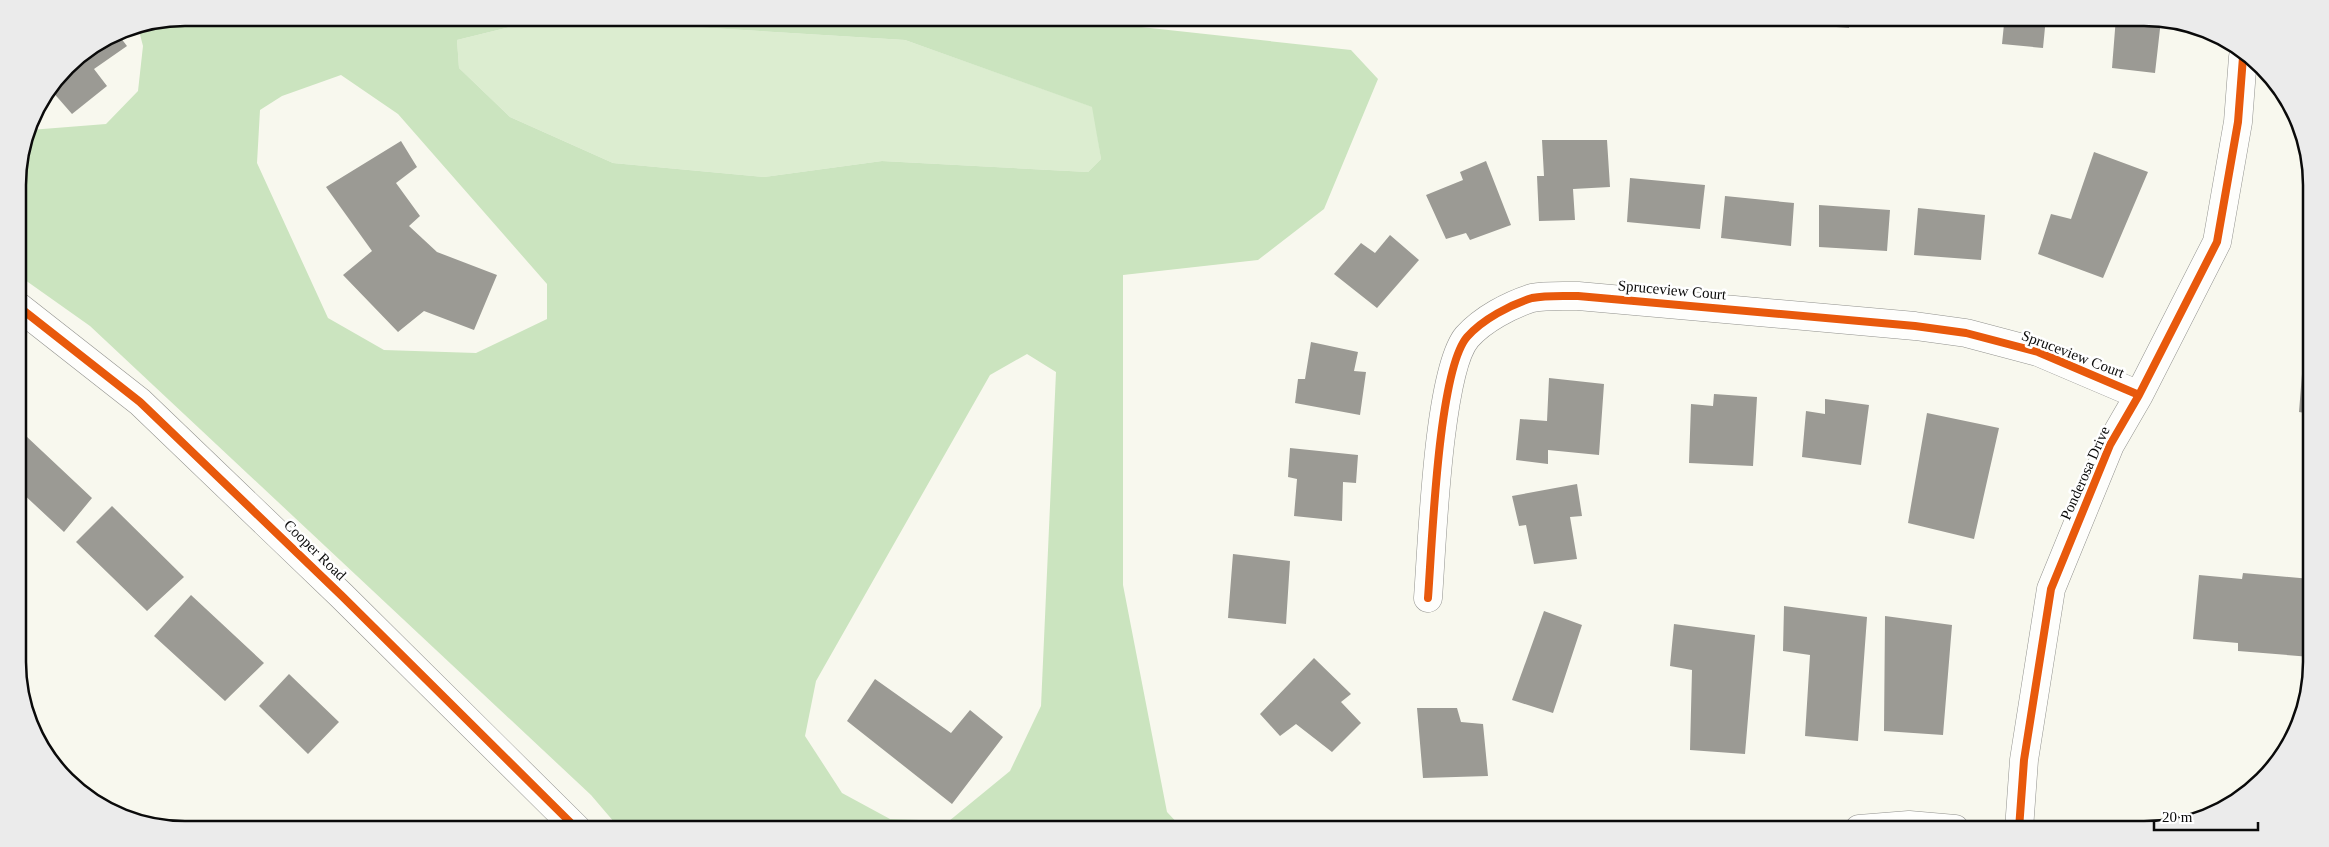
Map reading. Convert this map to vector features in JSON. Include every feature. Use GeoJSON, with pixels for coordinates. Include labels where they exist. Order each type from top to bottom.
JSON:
{"type":"FeatureCollection","features":[{"type":"Feature","properties":{"kind":"street","name":"Ponderosa Drive"},"geometry":{"type":"LineString","coordinates":[[2020,820],[2024,760],[2051,590],[2110,445],[2139,395],[2217,242],[2238,122],[2243,61]]}},
{"type":"Feature","properties":{"kind":"street","name":"Spruceview Court"},"geometry":{"type":"LineString","coordinates":[[1428,598],[1442,427],[1454,366],[1467,338],[1492,316],[1533,298],[1578,296],[1915,326],[1966,333],[2038,352],[2139,395]]}},
{"type":"Feature","properties":{"kind":"street","name":"Cooper Road"},"geometry":{"type":"LineString","coordinates":[[27,313],[140,402],[342,596],[569,821]]}},
{"type":"Feature","properties":{"kind":"green space"},"geometry":{"type":"Polygon","coordinates":[[[185,26],[514,26],[457,40],[459,68],[510,117],[613,163],[764,177],[882,161],[1088,172],[1101,159],[1092,107],[905,40],[677,26],[1131,26],[1351,50],[1378,79],[1324,209],[1258,260],[1123,275],[1123,585],[1167,812],[1175,820],[949,821],[1010,771],[1041,706],[1056,372],[1027,354],[990,375],[816,681],[805,736],[842,793],[890,819],[938,821],[613,821],[591,795],[90,326],[27,281],[27,175],[29,154],[36,129],[106,124],[138,91],[143,46],[140,33],[154,29],[185,26]],[[341,75],[282,96],[260,110],[257,163],[328,318],[384,350],[476,353],[547,319],[547,284],[398,114],[341,75]]]}},
{"type":"Feature","properties":{"kind":"green space"},"geometry":{"type":"Polygon","coordinates":[[[514,26],[677,26],[905,40],[1093,107],[1101,159],[1088,172],[882,161],[764,177],[613,163],[510,117],[459,68],[457,40],[514,26]]]}},
{"type":"Feature","properties":{"kind":"building"},"geometry":{"type":"Polygon","coordinates":[[[1824,26],[1849,26],[1849,28],[1824,26]]]}},
{"type":"Feature","properties":{"kind":"building"},"geometry":{"type":"Polygon","coordinates":[[[2004,26],[2045,26],[2043,48],[2002,44],[2004,26]]]}},
{"type":"Feature","properties":{"kind":"building"},"geometry":{"type":"Polygon","coordinates":[[[2115,26],[2160,28],[2155,73],[2112,68],[2115,26]]]}},
{"type":"Feature","properties":{"kind":"building"},"geometry":{"type":"Polygon","coordinates":[[[122,39],[127,46],[94,69],[107,86],[72,114],[55,95],[59,88],[88,59],[122,39]]]}},
{"type":"Feature","properties":{"kind":"building"},"geometry":{"type":"Polygon","coordinates":[[[1542,140],[1607,140],[1610,187],[1573,189],[1575,220],[1539,221],[1537,176],[1544,176],[1542,140]]]}},
{"type":"Feature","properties":{"kind":"building"},"geometry":{"type":"Polygon","coordinates":[[[401,141],[417,167],[396,183],[420,216],[409,226],[437,252],[497,275],[474,330],[424,311],[398,332],[343,275],[372,251],[326,187],[401,141]]]}},
{"type":"Feature","properties":{"kind":"building"},"geometry":{"type":"Polygon","coordinates":[[[2094,152],[2148,172],[2103,278],[2038,254],[2051,214],[2071,219],[2094,152]]]}},
{"type":"Feature","properties":{"kind":"building"},"geometry":{"type":"Polygon","coordinates":[[[1486,161],[1511,225],[1470,240],[1466,233],[1446,239],[1426,195],[1463,180],[1460,172],[1486,161]]]}},
{"type":"Feature","properties":{"kind":"building"},"geometry":{"type":"Polygon","coordinates":[[[1630,178],[1705,185],[1700,229],[1627,222],[1630,178]]]}},
{"type":"Feature","properties":{"kind":"building"},"geometry":{"type":"Polygon","coordinates":[[[1725,196],[1794,203],[1791,246],[1721,238],[1725,196]]]}},
{"type":"Feature","properties":{"kind":"building"},"geometry":{"type":"Polygon","coordinates":[[[1819,205],[1890,210],[1887,251],[1819,247],[1819,205]]]}},
{"type":"Feature","properties":{"kind":"building"},"geometry":{"type":"Polygon","coordinates":[[[1918,208],[1985,215],[1981,260],[1914,255],[1918,208]]]}},
{"type":"Feature","properties":{"kind":"building"},"geometry":{"type":"Polygon","coordinates":[[[1390,235],[1419,260],[1377,308],[1334,274],[1361,243],[1375,253],[1390,235]]]}},
{"type":"Feature","properties":{"kind":"building"},"geometry":{"type":"Polygon","coordinates":[[[1311,342],[1358,352],[1354,371],[1366,372],[1360,415],[1295,403],[1298,379],[1305,379],[1311,342]]]}},
{"type":"Feature","properties":{"kind":"building"},"geometry":{"type":"Polygon","coordinates":[[[2302,374],[2303,374],[2303,413],[2299,412],[2302,374]]]}},
{"type":"Feature","properties":{"kind":"building"},"geometry":{"type":"Polygon","coordinates":[[[1549,378],[1604,384],[1599,455],[1548,450],[1548,464],[1516,460],[1520,419],[1547,421],[1549,378]]]}},
{"type":"Feature","properties":{"kind":"building"},"geometry":{"type":"Polygon","coordinates":[[[1714,394],[1757,397],[1753,466],[1689,463],[1691,404],[1713,406],[1714,394]]]}},
{"type":"Feature","properties":{"kind":"building"},"geometry":{"type":"Polygon","coordinates":[[[1825,399],[1869,405],[1861,465],[1802,457],[1806,411],[1825,414],[1825,399]]]}},
{"type":"Feature","properties":{"kind":"building"},"geometry":{"type":"Polygon","coordinates":[[[1927,413],[1999,428],[1974,539],[1908,523],[1927,413]]]}},
{"type":"Feature","properties":{"kind":"building"},"geometry":{"type":"Polygon","coordinates":[[[26,436],[92,498],[64,532],[26,497],[26,436]]]}},
{"type":"Feature","properties":{"kind":"building"},"geometry":{"type":"Polygon","coordinates":[[[1290,448],[1358,455],[1356,483],[1343,482],[1342,521],[1294,516],[1297,479],[1288,477],[1290,448]]]}},
{"type":"Feature","properties":{"kind":"building"},"geometry":{"type":"Polygon","coordinates":[[[1577,484],[1582,516],[1570,517],[1577,559],[1534,564],[1526,525],[1519,526],[1512,496],[1577,484]]]}},
{"type":"Feature","properties":{"kind":"building"},"geometry":{"type":"Polygon","coordinates":[[[112,506],[184,577],[147,611],[76,542],[112,506]]]}},
{"type":"Feature","properties":{"kind":"building"},"geometry":{"type":"Polygon","coordinates":[[[1233,554],[1290,561],[1286,624],[1228,618],[1233,554]]]}},
{"type":"Feature","properties":{"kind":"building"},"geometry":{"type":"Polygon","coordinates":[[[2243,573],[2303,578],[2303,656],[2238,651],[2238,643],[2193,639],[2199,575],[2242,579],[2243,573]]]}},
{"type":"Feature","properties":{"kind":"building"},"geometry":{"type":"Polygon","coordinates":[[[191,595],[264,663],[225,701],[154,636],[191,595]]]}},
{"type":"Feature","properties":{"kind":"building"},"geometry":{"type":"Polygon","coordinates":[[[1784,606],[1867,617],[1858,741],[1805,736],[1810,655],[1783,651],[1784,606]]]}},
{"type":"Feature","properties":{"kind":"building"},"geometry":{"type":"Polygon","coordinates":[[[1544,611],[1582,625],[1553,713],[1512,700],[1544,611]]]}},
{"type":"Feature","properties":{"kind":"building"},"geometry":{"type":"Polygon","coordinates":[[[1885,616],[1952,625],[1943,735],[1884,731],[1885,616]]]}},
{"type":"Feature","properties":{"kind":"building"},"geometry":{"type":"Polygon","coordinates":[[[1674,624],[1755,635],[1745,754],[1690,750],[1692,670],[1670,666],[1674,624]]]}},
{"type":"Feature","properties":{"kind":"building"},"geometry":{"type":"Polygon","coordinates":[[[1314,658],[1351,694],[1341,702],[1361,723],[1332,752],[1296,724],[1280,736],[1260,714],[1314,658]]]}},
{"type":"Feature","properties":{"kind":"building"},"geometry":{"type":"Polygon","coordinates":[[[289,674],[339,722],[308,754],[259,706],[289,674]]]}},
{"type":"Feature","properties":{"kind":"building"},"geometry":{"type":"Polygon","coordinates":[[[875,679],[951,733],[970,710],[1003,737],[952,804],[847,721],[875,679]]]}},
{"type":"Feature","properties":{"kind":"building"},"geometry":{"type":"Polygon","coordinates":[[[1417,708],[1457,708],[1461,722],[1483,724],[1488,776],[1423,778],[1417,708]]]}},
{"type":"Feature","properties":{"kind":"cycle path"},"geometry":{"type":"LineString","coordinates":[[2020,820],[2024,760],[2051,589],[2110,445],[2139,395],[2217,242],[2238,122],[2243,61]]}},
{"type":"Feature","properties":{"kind":"cycle path"},"geometry":{"type":"LineString","coordinates":[[1428,598],[1438,461],[1449,385],[1457,356],[1473,330],[1506,309],[1532,298],[1578,296],[1915,326],[1966,333],[2038,352],[2139,395]]}},
{"type":"Feature","properties":{"kind":"cycle path"},"geometry":{"type":"LineString","coordinates":[[27,313],[140,402],[342,596],[569,821]]}}]}
